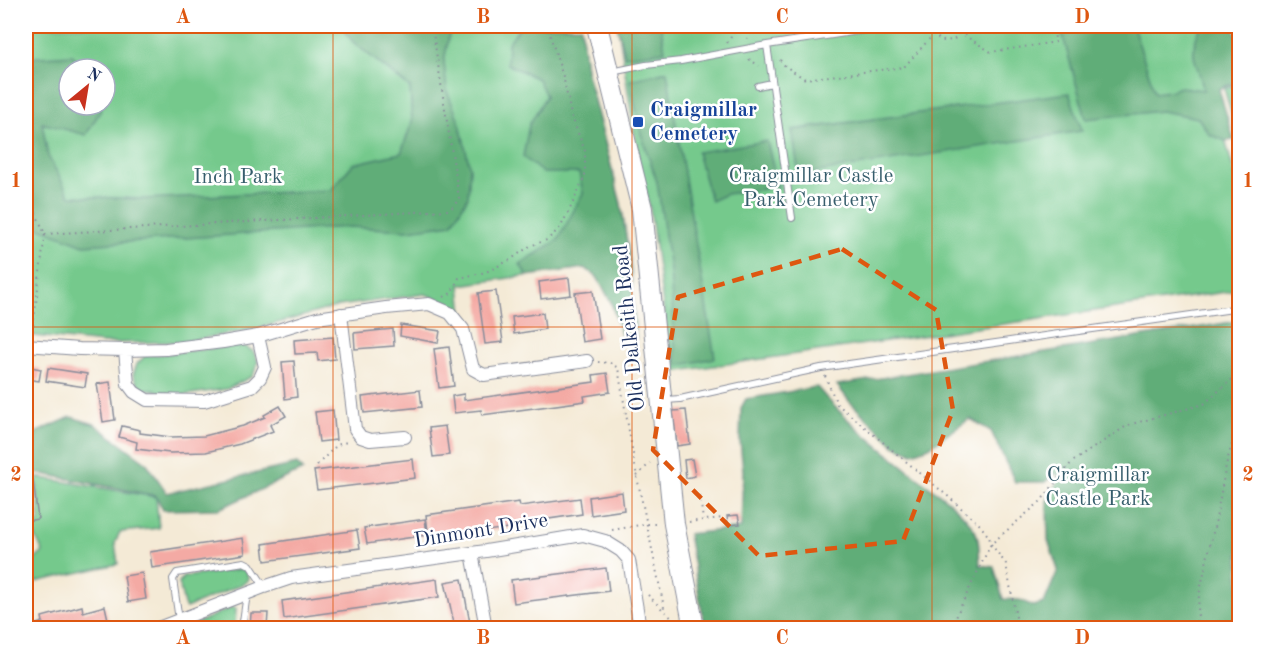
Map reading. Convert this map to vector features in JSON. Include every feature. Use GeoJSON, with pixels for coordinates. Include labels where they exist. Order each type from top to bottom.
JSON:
{"type":"FeatureCollection","features":[{"type":"Feature","properties":{"kind":"main road","name":"Old Dalkeith Road"},"geometry":{"type":"LineString","coordinates":[[597,26],[642,209],[685,626]]}},
{"type":"Feature","properties":{"kind":"street"},"geometry":{"type":"LineString","coordinates":[[28,345],[79,350],[166,349],[258,336],[317,318],[429,304],[450,313],[463,329],[473,369],[484,375],[587,361]]}},
{"type":"Feature","properties":{"kind":"street"},"geometry":{"type":"LineString","coordinates":[[341,314],[355,429],[361,437],[370,440],[405,436]]}},
{"type":"Feature","properties":{"kind":"street"},"geometry":{"type":"LineString","coordinates":[[125,350],[128,384],[134,392],[147,399],[204,401],[252,386],[260,378],[266,367],[258,336]]}},
{"type":"Feature","properties":{"kind":"street","name":"Dinmont Drive"},"geometry":{"type":"LineString","coordinates":[[158,628],[291,578],[583,535],[605,541],[621,551],[629,560],[640,628]]}},
{"type":"Feature","properties":{"kind":"street"},"geometry":{"type":"LineString","coordinates":[[472,553],[486,628]]}},
{"type":"Feature","properties":{"kind":"lane"},"geometry":{"type":"LineString","coordinates":[[608,72],[891,26]]}},
{"type":"Feature","properties":{"kind":"lane"},"geometry":{"type":"LineString","coordinates":[[767,45],[792,218]]}},
{"type":"Feature","properties":{"kind":"lane"},"geometry":{"type":"LineString","coordinates":[[758,86],[772,83]]}},
{"type":"Feature","properties":{"kind":"lane"},"geometry":{"type":"LineString","coordinates":[[662,400],[680,399],[821,368],[1239,308]]}},
{"type":"Feature","properties":{"kind":"lane"},"geometry":{"type":"LineString","coordinates":[[179,621],[173,579],[177,573],[244,562],[250,565],[264,587]]}},
{"type":"Feature","properties":{"kind":"lane"},"geometry":{"type":"LineString","coordinates":[[242,628],[247,594]]}},
{"type":"Feature","properties":{"kind":"path"},"geometry":{"type":"LineString","coordinates":[[45,234],[448,210],[459,198],[432,26]]}},
{"type":"Feature","properties":{"kind":"path"},"geometry":{"type":"LineString","coordinates":[[429,304],[451,293],[459,278],[486,272],[510,260],[530,246],[547,240],[560,228],[585,175],[585,150],[571,115],[549,26]]}},
{"type":"Feature","properties":{"kind":"path"},"geometry":{"type":"LineString","coordinates":[[747,48],[747,39],[755,26]]}},
{"type":"Feature","properties":{"kind":"path"},"geometry":{"type":"LineString","coordinates":[[926,26],[926,30],[942,41],[954,40],[962,26]]}},
{"type":"Feature","properties":{"kind":"path"},"geometry":{"type":"LineString","coordinates":[[959,32],[991,52],[1056,42],[1052,26]]}},
{"type":"Feature","properties":{"kind":"path"},"geometry":{"type":"LineString","coordinates":[[780,60],[805,79],[904,67],[933,35]]}},
{"type":"Feature","properties":{"kind":"path"},"geometry":{"type":"LineString","coordinates":[[26,191],[45,234],[28,345]]}},
{"type":"Feature","properties":{"kind":"path"},"geometry":{"type":"LineString","coordinates":[[587,361],[610,363],[618,368],[646,524],[665,612],[685,626]]}},
{"type":"Feature","properties":{"kind":"path"},"geometry":{"type":"LineString","coordinates":[[821,368],[837,404],[980,525],[1006,564],[1018,628]]}},
{"type":"Feature","properties":{"kind":"path"},"geometry":{"type":"LineString","coordinates":[[953,628],[958,612],[991,543],[1040,502],[1072,462],[1128,425],[1204,404],[1239,372]]}},
{"type":"Feature","properties":{"kind":"path"},"geometry":{"type":"LineString","coordinates":[[1197,628],[1198,595],[1239,415]]}},
{"type":"Feature","properties":{"kind":"path"},"geometry":{"type":"LineString","coordinates":[[317,465],[338,445],[361,437]]}},
{"type":"Feature","properties":{"kind":"path"},"geometry":{"type":"LineString","coordinates":[[700,496],[703,520]]}},
{"type":"Feature","properties":{"kind":"path"},"geometry":{"type":"LineString","coordinates":[[583,535],[646,524],[674,524],[722,518]]}},
{"type":"Feature","properties":{"kind":"highlighted area"},"geometry":{"type":"Polygon","coordinates":[[[842,249],[936,310],[953,410],[903,541],[759,556],[653,450],[678,297],[842,249]]]}},
{"type":"Feature","properties":{"kind":"green space","name":"Inch Park"},"geometry":{"type":"Polygon","coordinates":[[[26,26],[581,26],[586,70],[621,204],[630,261],[460,285],[463,314],[448,303],[425,294],[339,306],[256,329],[182,342],[103,343],[26,335],[26,26]]]}},
{"type":"Feature","properties":{"kind":"green space"},"geometry":{"type":"Polygon","coordinates":[[[341,26],[449,26],[444,62],[447,91],[460,124],[470,168],[468,197],[452,224],[408,230],[348,227],[84,245],[37,227],[26,204],[26,58],[72,55],[75,57],[57,57],[57,117],[97,117],[86,135],[42,123],[48,156],[70,196],[143,199],[331,190],[353,164],[401,153],[412,122],[410,88],[353,42],[341,26]]]}},
{"type":"Feature","properties":{"kind":"green space"},"geometry":{"type":"Polygon","coordinates":[[[521,26],[581,26],[586,70],[621,204],[630,261],[636,339],[623,341],[611,302],[597,277],[585,268],[527,276],[520,264],[558,240],[583,193],[579,173],[543,173],[523,157],[529,125],[546,96],[538,79],[507,64],[508,43],[521,26]]]}},
{"type":"Feature","properties":{"kind":"green space"},"geometry":{"type":"Polygon","coordinates":[[[617,26],[661,26],[665,51],[625,56],[617,26]]]}},
{"type":"Feature","properties":{"kind":"green space","name":"Craigmillar Castle Park Cemetery"},"geometry":{"type":"Polygon","coordinates":[[[618,26],[1231,26],[1211,87],[1239,191],[1239,290],[672,372],[650,209],[639,164],[618,26]]]}},
{"type":"Feature","properties":{"kind":"green space"},"geometry":{"type":"Polygon","coordinates":[[[1060,26],[1133,26],[1155,93],[1180,87],[1203,90],[1194,55],[1198,32],[1202,26],[1233,26],[1239,42],[1239,81],[1219,89],[1234,140],[1226,141],[1210,135],[1198,118],[1161,111],[1086,119],[1060,26]]]}},
{"type":"Feature","properties":{"kind":"green space"},"geometry":{"type":"Polygon","coordinates":[[[667,71],[715,358],[676,366],[670,269],[657,182],[641,134],[630,80],[667,71]]]}},
{"type":"Feature","properties":{"kind":"green space"},"geometry":{"type":"Polygon","coordinates":[[[1239,83],[1239,139],[1224,89],[1239,83]]]}},
{"type":"Feature","properties":{"kind":"green space"},"geometry":{"type":"Polygon","coordinates":[[[1069,93],[1082,131],[799,175],[792,130],[1069,93]]]}},
{"type":"Feature","properties":{"kind":"green space"},"geometry":{"type":"Polygon","coordinates":[[[767,141],[778,187],[726,194],[711,201],[697,152],[767,141]]]}},
{"type":"Feature","properties":{"kind":"green space","name":"Craigmillar Castle Park"},"geometry":{"type":"Polygon","coordinates":[[[1239,321],[1239,628],[705,628],[688,534],[741,528],[743,471],[740,441],[741,408],[746,399],[817,387],[864,434],[962,514],[976,533],[980,565],[994,567],[1003,599],[1020,600],[1033,606],[1044,603],[1058,570],[1048,540],[1047,501],[1060,477],[1055,473],[1045,482],[1015,482],[991,431],[970,419],[929,447],[913,453],[894,445],[849,401],[837,385],[1239,321]]]}},
{"type":"Feature","properties":{"kind":"green space"},"geometry":{"type":"Polygon","coordinates":[[[242,345],[253,351],[258,361],[253,376],[227,389],[184,395],[140,388],[133,375],[137,364],[145,356],[242,345]]]}},
{"type":"Feature","properties":{"kind":"green space"},"geometry":{"type":"Polygon","coordinates":[[[71,417],[94,424],[146,462],[167,493],[297,464],[303,470],[219,509],[163,510],[156,496],[28,471],[26,437],[71,417]]]}},
{"type":"Feature","properties":{"kind":"green space"},"geometry":{"type":"Polygon","coordinates":[[[36,477],[156,497],[159,528],[120,532],[115,543],[118,564],[26,584],[26,567],[43,552],[30,526],[40,521],[36,477]]]}},
{"type":"Feature","properties":{"kind":"green space"},"geometry":{"type":"Polygon","coordinates":[[[241,569],[247,572],[248,579],[245,583],[186,608],[179,583],[183,577],[241,569]]]}},
{"type":"Feature","properties":{"kind":"green space"},"geometry":{"type":"Polygon","coordinates":[[[232,607],[236,608],[235,628],[186,628],[232,607]]]}},
{"type":"Feature","properties":{"kind":"building"},"geometry":{"type":"Polygon","coordinates":[[[569,278],[571,295],[541,299],[539,282],[569,278]]]}},
{"type":"Feature","properties":{"kind":"building"},"geometry":{"type":"Polygon","coordinates":[[[496,291],[503,342],[485,344],[478,293],[496,291]]]}},
{"type":"Feature","properties":{"kind":"building"},"geometry":{"type":"Polygon","coordinates":[[[593,291],[600,339],[582,342],[575,293],[593,291]]]}},
{"type":"Feature","properties":{"kind":"building"},"geometry":{"type":"Polygon","coordinates":[[[543,313],[545,329],[514,334],[512,317],[543,313]]]}},
{"type":"Feature","properties":{"kind":"building"},"geometry":{"type":"Polygon","coordinates":[[[401,325],[440,331],[438,343],[400,336],[401,325]]]}},
{"type":"Feature","properties":{"kind":"building"},"geometry":{"type":"Polygon","coordinates":[[[393,329],[394,346],[355,349],[354,333],[393,329]]]}},
{"type":"Feature","properties":{"kind":"building"},"geometry":{"type":"Polygon","coordinates":[[[333,337],[335,359],[318,361],[317,353],[295,354],[294,340],[333,337]]]}},
{"type":"Feature","properties":{"kind":"building"},"geometry":{"type":"Polygon","coordinates":[[[449,347],[454,386],[439,388],[434,349],[449,347]]]}},
{"type":"Feature","properties":{"kind":"building"},"geometry":{"type":"Polygon","coordinates":[[[294,361],[297,397],[285,399],[282,362],[294,361]]]}},
{"type":"Feature","properties":{"kind":"building"},"geometry":{"type":"Polygon","coordinates":[[[26,366],[41,369],[39,381],[26,379],[26,366]]]}},
{"type":"Feature","properties":{"kind":"building"},"geometry":{"type":"Polygon","coordinates":[[[48,368],[87,374],[85,387],[46,381],[48,368]]]}},
{"type":"Feature","properties":{"kind":"building"},"geometry":{"type":"Polygon","coordinates":[[[607,373],[610,392],[584,396],[585,401],[482,415],[481,410],[454,413],[452,396],[464,394],[464,400],[594,382],[593,375],[607,373]]]}},
{"type":"Feature","properties":{"kind":"building"},"geometry":{"type":"Polygon","coordinates":[[[110,382],[115,420],[103,422],[97,384],[110,382]]]}},
{"type":"Feature","properties":{"kind":"building"},"geometry":{"type":"Polygon","coordinates":[[[420,390],[422,407],[364,413],[362,397],[420,390]]]}},
{"type":"Feature","properties":{"kind":"building"},"geometry":{"type":"Polygon","coordinates":[[[280,406],[286,416],[270,425],[273,431],[240,444],[206,452],[170,453],[136,449],[137,442],[119,437],[122,426],[140,430],[140,433],[171,437],[204,436],[243,426],[265,417],[264,415],[280,406]]]}},
{"type":"Feature","properties":{"kind":"building"},"geometry":{"type":"Polygon","coordinates":[[[333,410],[336,440],[319,442],[315,412],[333,410]]]}},
{"type":"Feature","properties":{"kind":"building"},"geometry":{"type":"Polygon","coordinates":[[[686,410],[690,444],[677,446],[673,411],[686,410]]]}},
{"type":"Feature","properties":{"kind":"building"},"geometry":{"type":"Polygon","coordinates":[[[445,426],[449,455],[433,457],[429,428],[445,426]]]}},
{"type":"Feature","properties":{"kind":"building"},"geometry":{"type":"Polygon","coordinates":[[[413,459],[415,478],[317,490],[314,471],[413,459]]]}},
{"type":"Feature","properties":{"kind":"building"},"geometry":{"type":"Polygon","coordinates":[[[692,459],[695,476],[686,478],[684,460],[692,459]]]}},
{"type":"Feature","properties":{"kind":"building"},"geometry":{"type":"Polygon","coordinates":[[[33,480],[38,519],[26,521],[26,481],[33,480]]]}},
{"type":"Feature","properties":{"kind":"building"},"geometry":{"type":"Polygon","coordinates":[[[622,492],[624,510],[591,515],[589,497],[622,492]]]}},
{"type":"Feature","properties":{"kind":"building"},"geometry":{"type":"Polygon","coordinates":[[[580,498],[582,514],[522,523],[522,526],[429,539],[426,515],[519,502],[520,506],[580,498]]]}},
{"type":"Feature","properties":{"kind":"building"},"geometry":{"type":"Polygon","coordinates":[[[738,515],[740,524],[728,525],[727,516],[738,515]]]}},
{"type":"Feature","properties":{"kind":"building"},"geometry":{"type":"Polygon","coordinates":[[[425,519],[427,535],[367,544],[364,528],[425,519]]]}},
{"type":"Feature","properties":{"kind":"building"},"geometry":{"type":"Polygon","coordinates":[[[357,530],[360,548],[265,561],[263,544],[357,530]]]}},
{"type":"Feature","properties":{"kind":"building"},"geometry":{"type":"Polygon","coordinates":[[[243,538],[245,554],[152,568],[150,552],[243,538]]]}},
{"type":"Feature","properties":{"kind":"building"},"geometry":{"type":"Polygon","coordinates":[[[606,568],[609,591],[514,603],[511,580],[606,568]]]}},
{"type":"Feature","properties":{"kind":"building"},"geometry":{"type":"Polygon","coordinates":[[[142,573],[146,599],[128,602],[124,576],[142,573]]]}},
{"type":"Feature","properties":{"kind":"building"},"geometry":{"type":"Polygon","coordinates":[[[437,579],[439,597],[284,619],[282,601],[437,579]]]}},
{"type":"Feature","properties":{"kind":"building"},"geometry":{"type":"Polygon","coordinates":[[[462,579],[471,628],[455,628],[445,582],[462,579]]]}},
{"type":"Feature","properties":{"kind":"building"},"geometry":{"type":"Polygon","coordinates":[[[82,606],[83,612],[105,606],[109,624],[92,628],[26,628],[43,622],[42,617],[82,606]]]}},
{"type":"Feature","properties":{"kind":"building"},"geometry":{"type":"Polygon","coordinates":[[[251,613],[268,613],[267,628],[250,628],[251,613]]]}},
{"type":"Feature","properties":{"kind":"place","name":"Craigmillar Cemetery"},"geometry":{"type":"Point","coordinates":[638,122]}}]}
